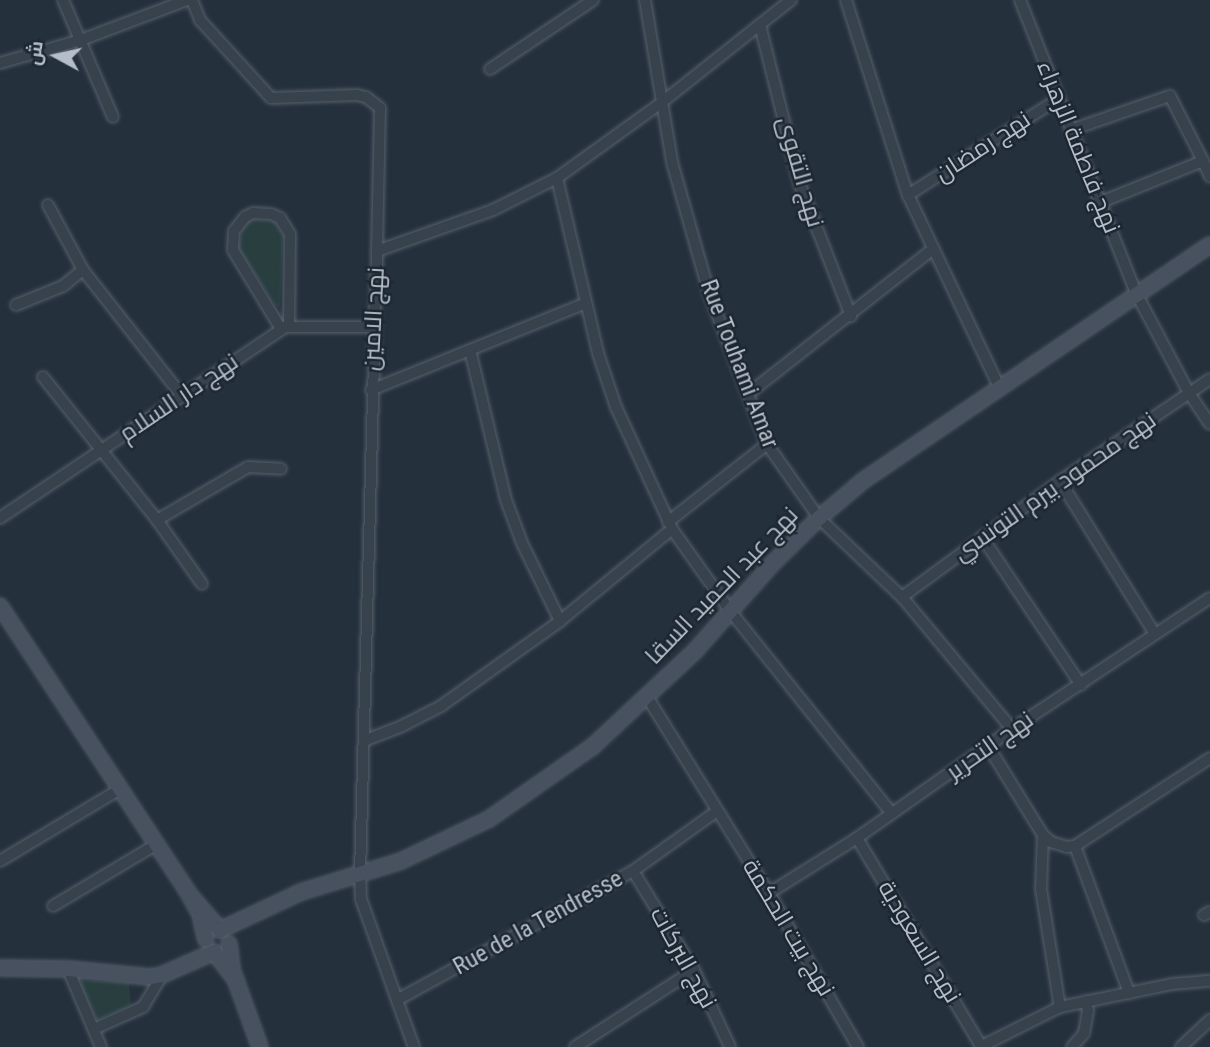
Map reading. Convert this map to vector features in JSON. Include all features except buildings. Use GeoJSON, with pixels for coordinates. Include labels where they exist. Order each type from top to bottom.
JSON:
{"type":"FeatureCollection","features":[{"type":"Feature","properties":{"kind":"street"},"geometry":{"type":"LineString","coordinates":[[63,0],[113,117]]}},
{"type":"Feature","properties":{"kind":"street"},"geometry":{"type":"LineString","coordinates":[[148,0],[154,12]]}},
{"type":"Feature","properties":{"kind":"street"},"geometry":{"type":"LineString","coordinates":[[0,63],[81,40],[190,0],[200,20],[271,99],[357,95],[366,97],[380,108],[377,251]]}},
{"type":"Feature","properties":{"kind":"street"},"geometry":{"type":"LineString","coordinates":[[490,69],[593,0]]}},
{"type":"Feature","properties":{"kind":"street","name":"Rue Touhami Amar"},"geometry":{"type":"LineString","coordinates":[[645,0],[672,162],[709,293],[767,444],[819,518],[902,597],[1012,729]]}},
{"type":"Feature","properties":{"kind":"street","name":"نهج الامين"},"geometry":{"type":"LineString","coordinates":[[397,1000],[361,899],[360,874],[366,740],[371,390],[377,251],[494,210],[557,178],[661,103],[791,0]]}},
{"type":"Feature","properties":{"kind":"street"},"geometry":{"type":"LineString","coordinates":[[846,0],[908,195],[999,387]]}},
{"type":"Feature","properties":{"kind":"street","name":"نهج فاطمة الزهراء"},"geometry":{"type":"LineString","coordinates":[[1020,0],[1136,293],[1189,393],[1210,424]]}},
{"type":"Feature","properties":{"kind":"street","name":"نهج التقوى"},"geometry":{"type":"LineString","coordinates":[[760,25],[799,182],[851,316]]}},
{"type":"Feature","properties":{"kind":"street"},"geometry":{"type":"LineString","coordinates":[[1071,130],[1170,96],[1210,177]]}},
{"type":"Feature","properties":{"kind":"street","name":"نهج رمضان"},"geometry":{"type":"LineString","coordinates":[[908,195],[1058,99]]}},
{"type":"Feature","properties":{"kind":"street"},"geometry":{"type":"LineString","coordinates":[[1101,202],[1203,161]]}},
{"type":"Feature","properties":{"kind":"street"},"geometry":{"type":"LineString","coordinates":[[557,178],[598,353],[616,407],[670,526],[731,612],[892,814]]}},
{"type":"Feature","properties":{"kind":"street"},"geometry":{"type":"LineString","coordinates":[[48,205],[83,270],[181,396]]}},
{"type":"Feature","properties":{"kind":"street"},"geometry":{"type":"LineString","coordinates":[[253,213],[271,214],[280,218],[290,234],[285,328],[233,250],[234,231],[245,217],[253,213]]}},
{"type":"Feature","properties":{"kind":"street","name":"نهج عبد الحميد السقا"},"geometry":{"type":"LineString","coordinates":[[226,938],[248,919],[302,892],[401,861],[489,819],[592,747],[695,651],[772,564],[819,518],[864,480],[1210,245]]}},
{"type":"Feature","properties":{"kind":"street"},"geometry":{"type":"LineString","coordinates":[[748,394],[851,316],[933,249]]}},
{"type":"Feature","properties":{"kind":"street"},"geometry":{"type":"LineString","coordinates":[[16,305],[63,286],[83,270]]}},
{"type":"Feature","properties":{"kind":"street"},"geometry":{"type":"LineString","coordinates":[[371,390],[586,303]]}},
{"type":"Feature","properties":{"kind":"street"},"geometry":{"type":"LineString","coordinates":[[285,328],[373,327]]}},
{"type":"Feature","properties":{"kind":"street","name":"نهج دار السلام"},"geometry":{"type":"LineString","coordinates":[[0,518],[285,328]]}},
{"type":"Feature","properties":{"kind":"street"},"geometry":{"type":"LineString","coordinates":[[470,350],[506,500],[522,543],[560,621]]}},
{"type":"Feature","properties":{"kind":"street"},"geometry":{"type":"LineString","coordinates":[[43,377],[157,520],[202,584]]}},
{"type":"Feature","properties":{"kind":"street","name":"نهج محمود بيرم التونسي"},"geometry":{"type":"LineString","coordinates":[[902,597],[1060,481],[1210,379]]}},
{"type":"Feature","properties":{"kind":"street"},"geometry":{"type":"LineString","coordinates":[[366,740],[402,726],[441,706],[560,621],[767,444]]}},
{"type":"Feature","properties":{"kind":"street"},"geometry":{"type":"LineString","coordinates":[[157,520],[248,467],[281,469]]}},
{"type":"Feature","properties":{"kind":"street"},"geometry":{"type":"LineString","coordinates":[[1060,481],[1155,635]]}},
{"type":"Feature","properties":{"kind":"street"},"geometry":{"type":"LineString","coordinates":[[982,537],[1081,685]]}},
{"type":"Feature","properties":{"kind":"street","name":"نهج التحرير"},"geometry":{"type":"LineString","coordinates":[[769,893],[857,838],[1012,729],[1210,598]]}},
{"type":"Feature","properties":{"kind":"street"},"geometry":{"type":"LineString","coordinates":[[0,606],[55,694],[122,788],[189,894],[200,914],[209,944],[236,980]]}},
{"type":"Feature","properties":{"kind":"street","name":"نهج بيت الحكمة"},"geometry":{"type":"LineString","coordinates":[[646,695],[769,893],[858,1047]]}},
{"type":"Feature","properties":{"kind":"street"},"geometry":{"type":"LineString","coordinates":[[988,746],[1043,835],[1059,845],[1075,846],[1210,758]]}},
{"type":"Feature","properties":{"kind":"street"},"geometry":{"type":"LineString","coordinates":[[1,859],[122,788]]}},
{"type":"Feature","properties":{"kind":"street","name":"Rue de la Tendresse"},"geometry":{"type":"LineString","coordinates":[[397,1000],[633,871],[717,811]]}},
{"type":"Feature","properties":{"kind":"street"},"geometry":{"type":"LineString","coordinates":[[1043,835],[1041,889],[1060,1007]]}},
{"type":"Feature","properties":{"kind":"street","name":"نهج السعودية"},"geometry":{"type":"LineString","coordinates":[[857,838],[980,1046]]}},
{"type":"Feature","properties":{"kind":"street"},"geometry":{"type":"LineString","coordinates":[[53,906],[157,844]]}},
{"type":"Feature","properties":{"kind":"street"},"geometry":{"type":"LineString","coordinates":[[1075,846],[1129,993]]}},
{"type":"Feature","properties":{"kind":"street","name":"نهج البركات"},"geometry":{"type":"LineString","coordinates":[[633,871],[694,970],[730,1047]]}},
{"type":"Feature","properties":{"kind":"street"},"geometry":{"type":"LineString","coordinates":[[189,894],[226,938],[236,980],[260,1047]]}},
{"type":"Feature","properties":{"kind":"street"},"geometry":{"type":"LineString","coordinates":[[0,968],[162,975],[186,964],[209,944],[212,931],[226,938]]}},
{"type":"Feature","properties":{"kind":"street"},"geometry":{"type":"LineString","coordinates":[[209,944],[221,952],[226,938]]}},
{"type":"Feature","properties":{"kind":"street"},"geometry":{"type":"LineString","coordinates":[[68,969],[102,1047]]}},
{"type":"Feature","properties":{"kind":"street"},"geometry":{"type":"LineString","coordinates":[[575,1047],[694,970]]}},
{"type":"Feature","properties":{"kind":"street"},"geometry":{"type":"LineString","coordinates":[[94,1029],[143,1007],[162,975]]}},
{"type":"Feature","properties":{"kind":"street"},"geometry":{"type":"LineString","coordinates":[[980,1046],[1060,1007],[1210,981]]}},
{"type":"Feature","properties":{"kind":"street"},"geometry":{"type":"LineString","coordinates":[[397,1000],[414,1047]]}},
{"type":"Feature","properties":{"kind":"street"},"geometry":{"type":"LineString","coordinates":[[1072,1047],[1084,1033],[1088,1011],[1086,1001]]}},
{"type":"Feature","properties":{"kind":"street"},"geometry":{"type":"LineString","coordinates":[[1181,1047],[1210,1020]]}},
{"type":"Feature","properties":{"kind":"green space"},"geometry":{"type":"Polygon","coordinates":[[[254,219],[275,222],[283,235],[280,308],[276,306],[238,247],[243,226],[254,219]]]}},
{"type":"Feature","properties":{"kind":"green space"},"geometry":{"type":"Polygon","coordinates":[[[82,980],[129,983],[131,1005],[97,1020],[80,984],[82,980]]]}}]}
